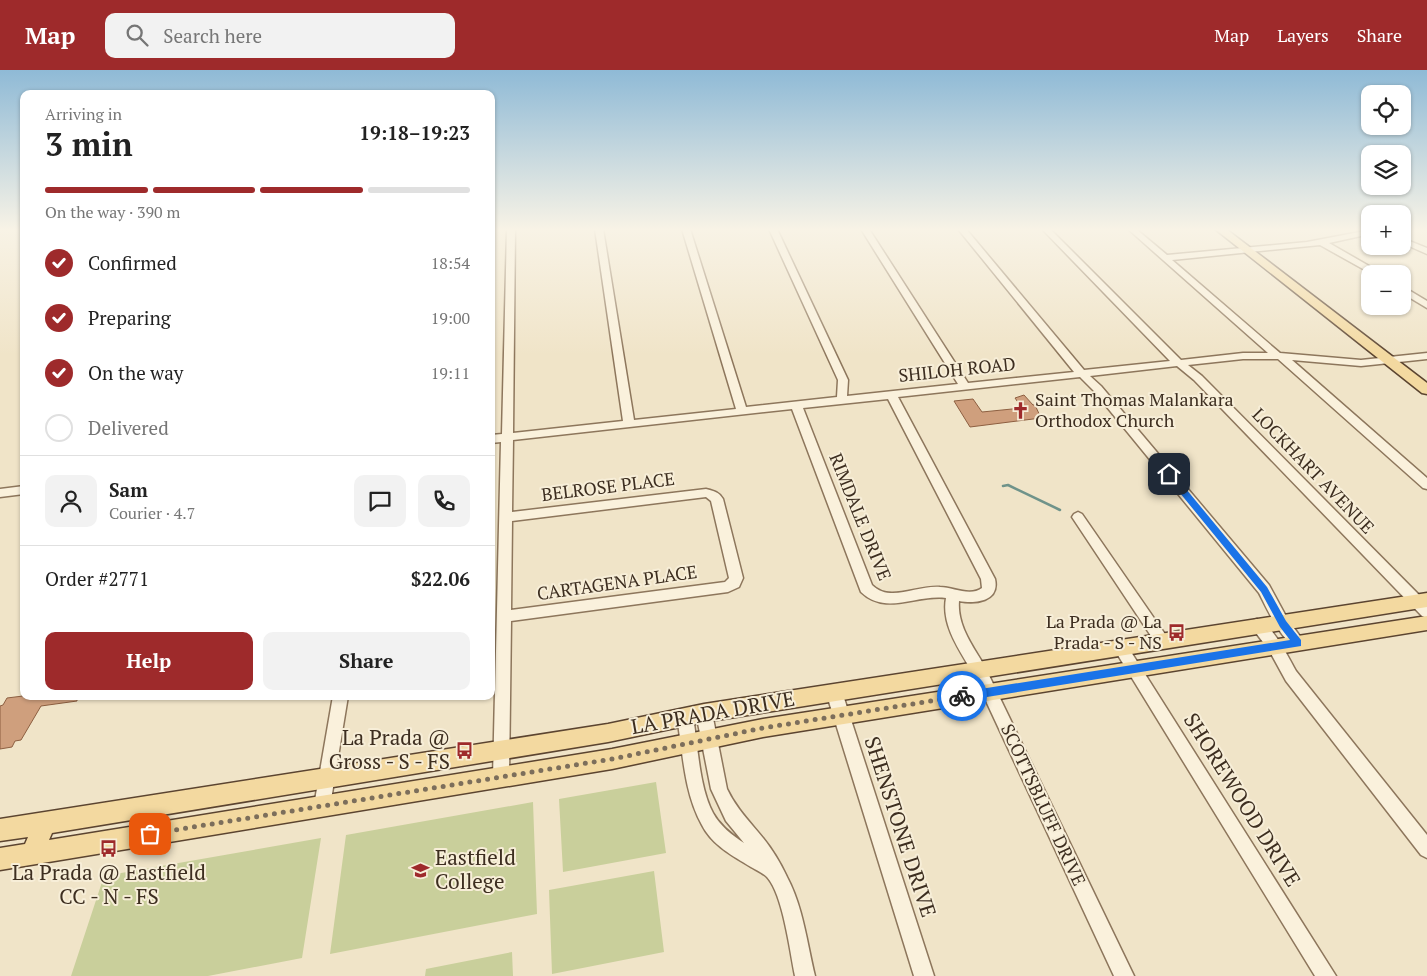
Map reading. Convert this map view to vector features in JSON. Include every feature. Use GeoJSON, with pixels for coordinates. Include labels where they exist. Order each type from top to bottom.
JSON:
{"type":"FeatureCollection","features":[{"type":"Feature","properties":{"kind":"main road"},"geometry":{"type":"LineString","coordinates":[[1280,271],[1395,360],[1427,390]]}},
{"type":"Feature","properties":{"kind":"main road"},"geometry":{"type":"LineString","coordinates":[[1395,360],[1427,379]]}},
{"type":"Feature","properties":{"kind":"main road","name":"LA PRADA DRIVE"},"geometry":{"type":"LineString","coordinates":[[0,830],[608,733],[695,715],[979,669],[1257,626],[1424,605]]}},
{"type":"Feature","properties":{"kind":"main road","name":"LA PRADA DRIVE"},"geometry":{"type":"LineString","coordinates":[[0,859],[612,759],[700,741],[842,716],[1427,623]]}},
{"type":"Feature","properties":{"kind":"main road"},"geometry":{"type":"LineString","coordinates":[[32,853],[46,822]]}},
{"type":"Feature","properties":{"kind":"street"},"geometry":{"type":"LineString","coordinates":[[501,777],[510,271]]}},
{"type":"Feature","properties":{"kind":"street"},"geometry":{"type":"LineString","coordinates":[[606,271],[629,424]]}},
{"type":"Feature","properties":{"kind":"street"},"geometry":{"type":"LineString","coordinates":[[699,271],[742,411]]}},
{"type":"Feature","properties":{"kind":"street"},"geometry":{"type":"LineString","coordinates":[[793,271],[843,380],[842,400]]}},
{"type":"Feature","properties":{"kind":"street"},"geometry":{"type":"LineString","coordinates":[[892,271],[965,387]]}},
{"type":"Feature","properties":{"kind":"street"},"geometry":{"type":"LineString","coordinates":[[998,271],[1082,374],[1098,388],[1264,589],[1283,624],[1298,643]]}},
{"type":"Feature","properties":{"kind":"street","name":"LOCKHART AVENUE"},"geometry":{"type":"LineString","coordinates":[[1088,271],[1178,363],[1205,385],[1424,605]]}},
{"type":"Feature","properties":{"kind":"street"},"geometry":{"type":"LineString","coordinates":[[1181,271],[1427,485]]}},
{"type":"Feature","properties":{"kind":"street"},"geometry":{"type":"LineString","coordinates":[[1411,295],[1427,305]]}},
{"type":"Feature","properties":{"kind":"street","name":"SHILOH ROAD"},"geometry":{"type":"LineString","coordinates":[[495,439],[1243,356],[1361,363],[1427,356]]}},
{"type":"Feature","properties":{"kind":"street"},"geometry":{"type":"LineString","coordinates":[[891,395],[988,579],[990,586],[988,592],[983,595],[970,597],[953,594]]}},
{"type":"Feature","properties":{"kind":"street","name":"RIMDALE DRIVE"},"geometry":{"type":"LineString","coordinates":[[796,405],[866,588],[872,594],[881,598],[930,592],[953,594]]}},
{"type":"Feature","properties":{"kind":"street"},"geometry":{"type":"LineString","coordinates":[[0,493],[20,490]]}},
{"type":"Feature","properties":{"kind":"street","name":"BELROSE PLACE"},"geometry":{"type":"LineString","coordinates":[[506,517],[706,493],[713,495],[717,499],[736,578],[734,583]]}},
{"type":"Feature","properties":{"kind":"street"},"geometry":{"type":"LineString","coordinates":[[1078,517],[1162,641]]}},
{"type":"Feature","properties":{"kind":"street","name":"CARTAGENA PLACE"},"geometry":{"type":"LineString","coordinates":[[504,616],[728,587],[734,583]]}},
{"type":"Feature","properties":{"kind":"street","name":"SCOTTSBLUFF DRIVE"},"geometry":{"type":"LineString","coordinates":[[953,594],[951,601],[954,619],[967,649],[979,669],[1124,976]]}},
{"type":"Feature","properties":{"kind":"street"},"geometry":{"type":"LineString","coordinates":[[1257,626],[1274,646],[1291,676],[1427,849]]}},
{"type":"Feature","properties":{"kind":"street","name":"SHOREWOOD DRIVE"},"geometry":{"type":"LineString","coordinates":[[1121,648],[1326,976]]}},
{"type":"Feature","properties":{"kind":"street","name":"SHENSTONE DRIVE"},"geometry":{"type":"LineString","coordinates":[[834,692],[924,976]]}},
{"type":"Feature","properties":{"kind":"street"},"geometry":{"type":"LineString","coordinates":[[322,806],[340,700]]}},
{"type":"Feature","properties":{"kind":"street"},"geometry":{"type":"LineString","coordinates":[[695,715],[700,741],[725,803],[732,815],[758,846],[781,883],[791,911],[805,976]]}},
{"type":"Feature","properties":{"kind":"street"},"geometry":{"type":"LineString","coordinates":[[700,741],[700,799],[705,815],[713,828],[728,841],[775,872]]}},
{"type":"Feature","properties":{"kind":"green space"},"geometry":{"type":"Polygon","coordinates":[[[656,782],[666,853],[563,872],[559,799],[656,782]]]}},
{"type":"Feature","properties":{"kind":"green space"},"geometry":{"type":"Polygon","coordinates":[[[533,802],[537,914],[330,954],[346,835],[533,802]]]}},
{"type":"Feature","properties":{"kind":"green space"},"geometry":{"type":"Polygon","coordinates":[[[321,838],[302,958],[208,976],[71,976],[104,876],[321,838]]]}},
{"type":"Feature","properties":{"kind":"green space"},"geometry":{"type":"Polygon","coordinates":[[[654,871],[664,952],[552,974],[549,890],[654,871]]]}},
{"type":"Feature","properties":{"kind":"green space"},"geometry":{"type":"Polygon","coordinates":[[[512,952],[513,976],[425,976],[426,969],[512,952]]]}},
{"type":"Feature","properties":{"kind":"building","name":"Saint Thomas Malankara Orthodox Church"},"geometry":{"type":"Polygon","coordinates":[[[1024,395],[1035,405],[1041,418],[970,427],[954,401],[973,399],[982,412],[1022,408],[1015,398],[1024,395]]]}},
{"type":"Feature","properties":{"kind":"building"},"geometry":{"type":"Polygon","coordinates":[[[20,696],[20,700],[77,701],[41,706],[21,740],[15,741],[12,747],[0,749],[0,706],[3,705],[7,698],[20,696]]]}},
{"type":"Feature","properties":{"kind":"waterway"},"geometry":{"type":"LineString","coordinates":[[1003,486],[1008,485],[1060,510]]}},
{"type":"Feature","properties":{"kind":"way so far"},"geometry":{"type":"LineString","coordinates":[[150,834],[612,759],[763,728],[962,696]]}},
{"type":"Feature","properties":{"kind":"place","name":"Saint Thomas Malankara Orthodox Church"},"geometry":{"type":"Point","coordinates":[1021,410]}},
{"type":"Feature","properties":{"kind":"place","name":"La Prada @ La Prada - S - NS"},"geometry":{"type":"Point","coordinates":[1176,632]}},
{"type":"Feature","properties":{"kind":"place","name":"La Prada @ Gross - S - FS"},"geometry":{"type":"Point","coordinates":[464,750]}},
{"type":"Feature","properties":{"kind":"place","name":"La Prada @ Eastfield CC - N - FS"},"geometry":{"type":"Point","coordinates":[109,848]}},
{"type":"Feature","properties":{"kind":"place","name":"Eastfield College"},"geometry":{"type":"Point","coordinates":[421,870]}},
{"type":"Feature","properties":{"kind":"route"},"geometry":{"type":"LineString","coordinates":[[962,696],[1298,643],[1283,624],[1264,589],[1169,474]]}}]}
